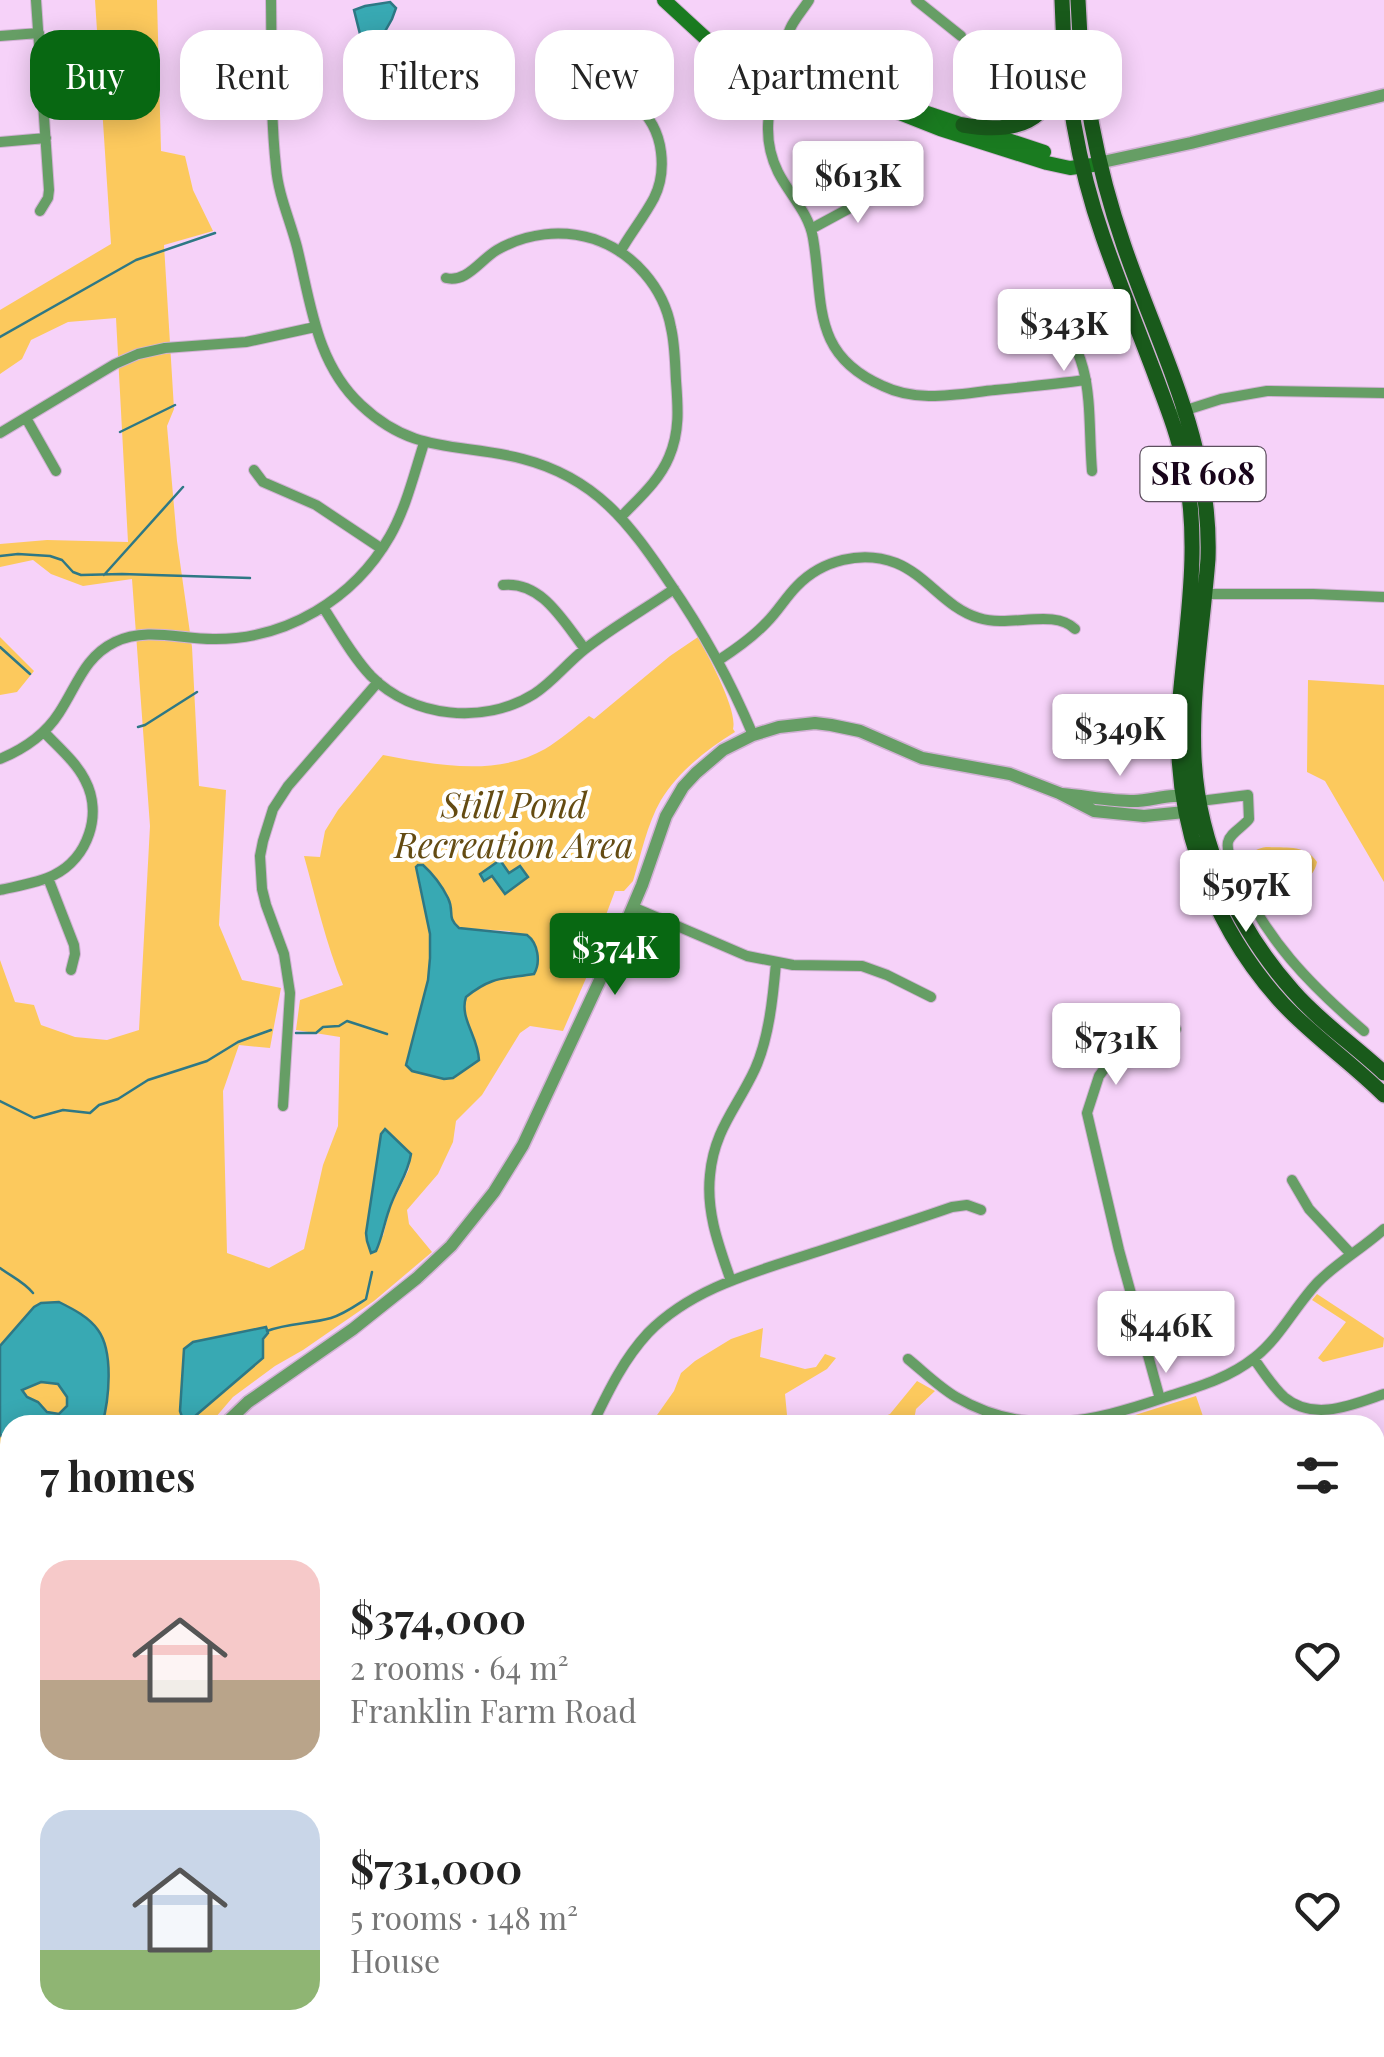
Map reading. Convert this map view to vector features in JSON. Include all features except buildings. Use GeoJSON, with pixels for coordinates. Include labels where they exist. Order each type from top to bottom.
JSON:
{"type":"FeatureCollection","features":[{"type":"Feature","properties":{"kind":"main road"},"geometry":{"type":"LineString","coordinates":[[664,0],[696,30]]}},
{"type":"Feature","properties":{"kind":"main road"},"geometry":{"type":"LineString","coordinates":[[963,125],[1011,128],[1030,120],[1047,104],[1058,81],[1062,0]]}},
{"type":"Feature","properties":{"kind":"main road"},"geometry":{"type":"LineString","coordinates":[[1078,0],[1087,164]]}},
{"type":"Feature","properties":{"kind":"main road"},"geometry":{"type":"LineString","coordinates":[[1062,22],[1066,74],[1087,164]]}},
{"type":"Feature","properties":{"kind":"main road"},"geometry":{"type":"LineString","coordinates":[[933,115],[1087,164]]}},
{"type":"Feature","properties":{"kind":"main road"},"geometry":{"type":"LineString","coordinates":[[916,120],[1047,163],[1087,164]]}},
{"type":"Feature","properties":{"kind":"main road","name":"SR 608"},"geometry":{"type":"LineString","coordinates":[[1087,164],[1124,248],[1177,413],[1198,453],[1209,536],[1194,758],[1208,840],[1224,884],[1253,939],[1296,995],[1384,1073]]}},
{"type":"Feature","properties":{"kind":"main road","name":"SR 608"},"geometry":{"type":"LineString","coordinates":[[1177,413],[1193,530],[1178,734],[1184,804],[1195,853],[1221,917],[1246,958],[1296,1017],[1384,1095]]}},
{"type":"Feature","properties":{"kind":"street"},"geometry":{"type":"LineString","coordinates":[[36,0],[38,30]]}},
{"type":"Feature","properties":{"kind":"street"},"geometry":{"type":"LineString","coordinates":[[271,0],[278,181],[320,344],[337,377],[362,406],[392,428],[424,443],[509,455],[548,467],[584,486],[621,517],[719,660],[753,735]]}},
{"type":"Feature","properties":{"kind":"street"},"geometry":{"type":"LineString","coordinates":[[790,30],[810,0]]}},
{"type":"Feature","properties":{"kind":"street"},"geometry":{"type":"LineString","coordinates":[[916,0],[954,30]]}},
{"type":"Feature","properties":{"kind":"street"},"geometry":{"type":"LineString","coordinates":[[0,36],[30,34]]}},
{"type":"Feature","properties":{"kind":"street"},"geometry":{"type":"LineString","coordinates":[[1087,164],[1192,143],[1384,95]]}},
{"type":"Feature","properties":{"kind":"street"},"geometry":{"type":"LineString","coordinates":[[40,211],[50,190],[45,120]]}},
{"type":"Feature","properties":{"kind":"street"},"geometry":{"type":"LineString","coordinates":[[620,252],[653,199],[662,173],[661,146],[650,120]]}},
{"type":"Feature","properties":{"kind":"street"},"geometry":{"type":"LineString","coordinates":[[767,120],[769,146],[779,173],[811,229],[825,328],[839,352],[870,380],[898,392],[931,396],[1086,380]]}},
{"type":"Feature","properties":{"kind":"street"},"geometry":{"type":"LineString","coordinates":[[0,142],[46,138]]}},
{"type":"Feature","properties":{"kind":"street"},"geometry":{"type":"LineString","coordinates":[[811,229],[885,189]]}},
{"type":"Feature","properties":{"kind":"street"},"geometry":{"type":"LineString","coordinates":[[446,278],[463,278],[499,248],[537,235],[578,236],[620,252],[653,284],[666,308],[672,331],[678,414],[674,444],[654,483],[621,517]]}},
{"type":"Feature","properties":{"kind":"street"},"geometry":{"type":"LineString","coordinates":[[1047,309],[1062,324],[1080,354],[1086,380],[1092,471]]}},
{"type":"Feature","properties":{"kind":"street"},"geometry":{"type":"LineString","coordinates":[[0,434],[138,354],[164,348],[246,342],[315,327]]}},
{"type":"Feature","properties":{"kind":"street"},"geometry":{"type":"LineString","coordinates":[[1177,413],[1221,399],[1266,392],[1384,392]]}},
{"type":"Feature","properties":{"kind":"street"},"geometry":{"type":"LineString","coordinates":[[26,418],[56,471]]}},
{"type":"Feature","properties":{"kind":"street"},"geometry":{"type":"LineString","coordinates":[[0,759],[44,732],[57,717],[88,662],[116,642],[148,634],[212,639],[252,636],[290,625],[323,608],[354,583],[382,549],[399,517],[424,443]]}},
{"type":"Feature","properties":{"kind":"street"},"geometry":{"type":"LineString","coordinates":[[254,470],[263,482],[316,505],[382,549]]}},
{"type":"Feature","properties":{"kind":"street"},"geometry":{"type":"LineString","coordinates":[[719,660],[766,624],[803,580],[829,564],[856,558],[882,559],[908,569],[955,608],[983,620],[1054,618],[1069,623],[1075,630]]}},
{"type":"Feature","properties":{"kind":"street"},"geometry":{"type":"LineString","coordinates":[[503,585],[522,586],[540,594],[585,648]]}},
{"type":"Feature","properties":{"kind":"street"},"geometry":{"type":"LineString","coordinates":[[323,608],[359,661],[390,692],[427,708],[456,714],[486,712],[532,696],[585,648],[674,590]]}},
{"type":"Feature","properties":{"kind":"street"},"geometry":{"type":"LineString","coordinates":[[1206,594],[1384,597]]}},
{"type":"Feature","properties":{"kind":"street"},"geometry":{"type":"LineString","coordinates":[[283,1106],[290,992],[284,954],[262,889],[263,841],[273,809],[288,786],[378,682]]}},
{"type":"Feature","properties":{"kind":"street"},"geometry":{"type":"LineString","coordinates":[[234,1415],[400,1293],[474,1219],[523,1144],[634,907],[666,816],[683,788],[708,761],[753,735],[796,724],[841,726],[922,758],[1010,774],[1059,794],[1184,804],[1248,795],[1249,819],[1228,843],[1242,885],[1268,932],[1316,990],[1364,1031]]}},
{"type":"Feature","properties":{"kind":"street"},"geometry":{"type":"LineString","coordinates":[[0,890],[48,878],[68,866],[88,836],[93,814],[84,778],[44,732]]}},
{"type":"Feature","properties":{"kind":"street"},"geometry":{"type":"LineString","coordinates":[[48,878],[74,945],[72,970]]}},
{"type":"Feature","properties":{"kind":"street"},"geometry":{"type":"LineString","coordinates":[[634,907],[747,956],[776,963],[862,966],[931,997]]}},
{"type":"Feature","properties":{"kind":"street"},"geometry":{"type":"LineString","coordinates":[[731,1281],[711,1215],[712,1162],[723,1124],[762,1052],[776,963]]}},
{"type":"Feature","properties":{"kind":"street"},"geometry":{"type":"LineString","coordinates":[[1160,1400],[1098,1169],[1087,1112],[1099,1076],[1121,1046],[1146,1034],[1176,1028]]}},
{"type":"Feature","properties":{"kind":"street"},"geometry":{"type":"LineString","coordinates":[[1292,1180],[1310,1209],[1351,1254]]}},
{"type":"Feature","properties":{"kind":"street"},"geometry":{"type":"LineString","coordinates":[[597,1415],[624,1364],[650,1331],[699,1295],[952,1207],[967,1205],[981,1210]]}},
{"type":"Feature","properties":{"kind":"street"},"geometry":{"type":"LineString","coordinates":[[1109,1415],[1214,1381],[1254,1359],[1318,1282],[1384,1229]]}},
{"type":"Feature","properties":{"kind":"street"},"geometry":{"type":"LineString","coordinates":[[908,1359],[942,1387],[986,1412],[1002,1415]]}},
{"type":"Feature","properties":{"kind":"street"},"geometry":{"type":"LineString","coordinates":[[1254,1359],[1284,1397],[1308,1409],[1341,1409],[1384,1394]]}},
{"type":"Feature","properties":{"kind":"green space"},"geometry":{"type":"Polygon","coordinates":[[[95,0],[157,0],[158,30],[97,30],[95,0]]]}},
{"type":"Feature","properties":{"kind":"green space","name":"Still Pond Recreation Area"},"geometry":{"type":"Polygon","coordinates":[[[160,113],[161,151],[185,156],[193,190],[213,231],[164,245],[174,409],[167,426],[192,647],[199,786],[226,790],[219,925],[242,980],[281,988],[270,1048],[239,1045],[223,1091],[227,1253],[269,1268],[304,1249],[323,1165],[338,1126],[340,1037],[296,1030],[300,1000],[343,985],[304,856],[320,857],[325,831],[383,755],[466,766],[526,758],[551,745],[589,716],[594,719],[698,637],[731,709],[735,732],[694,762],[661,800],[633,881],[624,891],[615,891],[592,952],[594,960],[563,1031],[530,1026],[520,1033],[482,1095],[456,1121],[453,1142],[438,1174],[407,1210],[409,1224],[432,1252],[374,1301],[233,1397],[218,1415],[196,1415],[262,1358],[263,1339],[194,1415],[103,1415],[109,1374],[107,1353],[39,1306],[0,1346],[0,960],[15,1002],[34,1005],[41,1025],[75,1037],[107,1040],[139,1030],[150,826],[132,579],[83,586],[51,574],[33,560],[0,567],[0,544],[47,540],[128,542],[116,318],[68,322],[31,340],[22,359],[0,374],[0,310],[111,244],[103,120],[160,120],[160,113]],[[423,865],[416,868],[431,945],[425,996],[406,1061],[453,1078],[479,1059],[465,1012],[466,997],[494,980],[526,975],[510,931],[459,928],[453,921],[450,901],[423,865]],[[381,1134],[366,1233],[383,1236],[411,1154],[381,1134]]]}},
{"type":"Feature","properties":{"kind":"green space"},"geometry":{"type":"Polygon","coordinates":[[[0,637],[34,671],[17,692],[0,695],[0,637]]]}},
{"type":"Feature","properties":{"kind":"green space"},"geometry":{"type":"Polygon","coordinates":[[[1308,680],[1384,685],[1384,882],[1325,781],[1307,772],[1308,680]]]}},
{"type":"Feature","properties":{"kind":"green space"},"geometry":{"type":"Polygon","coordinates":[[[1266,847],[1301,850],[1317,862],[1305,882],[1268,904],[1253,891],[1245,874],[1248,857],[1266,847]]]}},
{"type":"Feature","properties":{"kind":"green space"},"geometry":{"type":"Polygon","coordinates":[[[1317,1294],[1384,1338],[1383,1347],[1323,1362],[1318,1358],[1346,1322],[1312,1300],[1317,1294]]]}},
{"type":"Feature","properties":{"kind":"green space"},"geometry":{"type":"Polygon","coordinates":[[[763,1328],[760,1357],[805,1369],[816,1367],[825,1354],[836,1358],[827,1369],[785,1394],[787,1415],[657,1415],[681,1373],[731,1339],[763,1328]]]}},
{"type":"Feature","properties":{"kind":"green space"},"geometry":{"type":"Polygon","coordinates":[[[917,1381],[935,1391],[915,1415],[890,1414],[917,1381]]]}},
{"type":"Feature","properties":{"kind":"green space"},"geometry":{"type":"Polygon","coordinates":[[[41,1382],[58,1384],[68,1397],[67,1406],[59,1414],[47,1413],[21,1390],[41,1382]]]}},
{"type":"Feature","properties":{"kind":"green space"},"geometry":{"type":"Polygon","coordinates":[[[1196,1396],[1203,1415],[1135,1415],[1196,1396]]]}},
{"type":"Feature","properties":{"kind":"shaded area"},"geometry":{"type":"Polygon","coordinates":[[[390,2],[396,8],[386,30],[359,30],[354,10],[390,2]]]}},
{"type":"Feature","properties":{"kind":"shaded area"},"geometry":{"type":"Polygon","coordinates":[[[500,860],[509,873],[520,866],[528,877],[505,894],[492,876],[484,881],[480,874],[500,860]]]}},
{"type":"Feature","properties":{"kind":"shaded area"},"geometry":{"type":"Polygon","coordinates":[[[418,865],[423,865],[443,889],[459,928],[527,935],[537,953],[534,974],[491,982],[466,997],[465,1012],[479,1060],[453,1078],[412,1071],[406,1065],[430,958],[430,934],[418,865]]]}},
{"type":"Feature","properties":{"kind":"shaded area"},"geometry":{"type":"Polygon","coordinates":[[[385,1129],[411,1154],[376,1251],[371,1253],[366,1233],[381,1134],[385,1129]]]}},
{"type":"Feature","properties":{"kind":"shaded area"},"geometry":{"type":"Polygon","coordinates":[[[59,1302],[98,1330],[108,1363],[104,1415],[0,1415],[0,1346],[34,1307],[59,1302]],[[41,1382],[22,1390],[47,1412],[59,1414],[67,1406],[67,1397],[58,1384],[41,1382]]]}},
{"type":"Feature","properties":{"kind":"shaded area"},"geometry":{"type":"Polygon","coordinates":[[[266,1327],[268,1333],[263,1339],[263,1358],[196,1415],[181,1415],[184,1349],[193,1342],[266,1327]]]}},
{"type":"Feature","properties":{"kind":"waterway"},"geometry":{"type":"LineString","coordinates":[[0,337],[136,260],[215,233]]}},
{"type":"Feature","properties":{"kind":"waterway"},"geometry":{"type":"LineString","coordinates":[[120,432],[175,405]]}},
{"type":"Feature","properties":{"kind":"waterway"},"geometry":{"type":"LineString","coordinates":[[104,575],[183,487]]}},
{"type":"Feature","properties":{"kind":"waterway"},"geometry":{"type":"LineString","coordinates":[[0,556],[50,556],[81,575],[250,578]]}},
{"type":"Feature","properties":{"kind":"waterway"},"geometry":{"type":"LineString","coordinates":[[0,647],[30,674]]}},
{"type":"Feature","properties":{"kind":"waterway"},"geometry":{"type":"LineString","coordinates":[[138,727],[197,692]]}},
{"type":"Feature","properties":{"kind":"waterway"},"geometry":{"type":"LineString","coordinates":[[296,1033],[316,1033],[323,1027],[347,1021],[387,1034]]}},
{"type":"Feature","properties":{"kind":"waterway"},"geometry":{"type":"LineString","coordinates":[[0,1101],[34,1118],[63,1110],[90,1113],[148,1080],[207,1061],[238,1042],[271,1030]]}},
{"type":"Feature","properties":{"kind":"waterway"},"geometry":{"type":"LineString","coordinates":[[0,1268],[33,1293]]}},
{"type":"Feature","properties":{"kind":"waterway"},"geometry":{"type":"LineString","coordinates":[[267,1331],[331,1318],[349,1310],[366,1299],[372,1272]]}}]}
